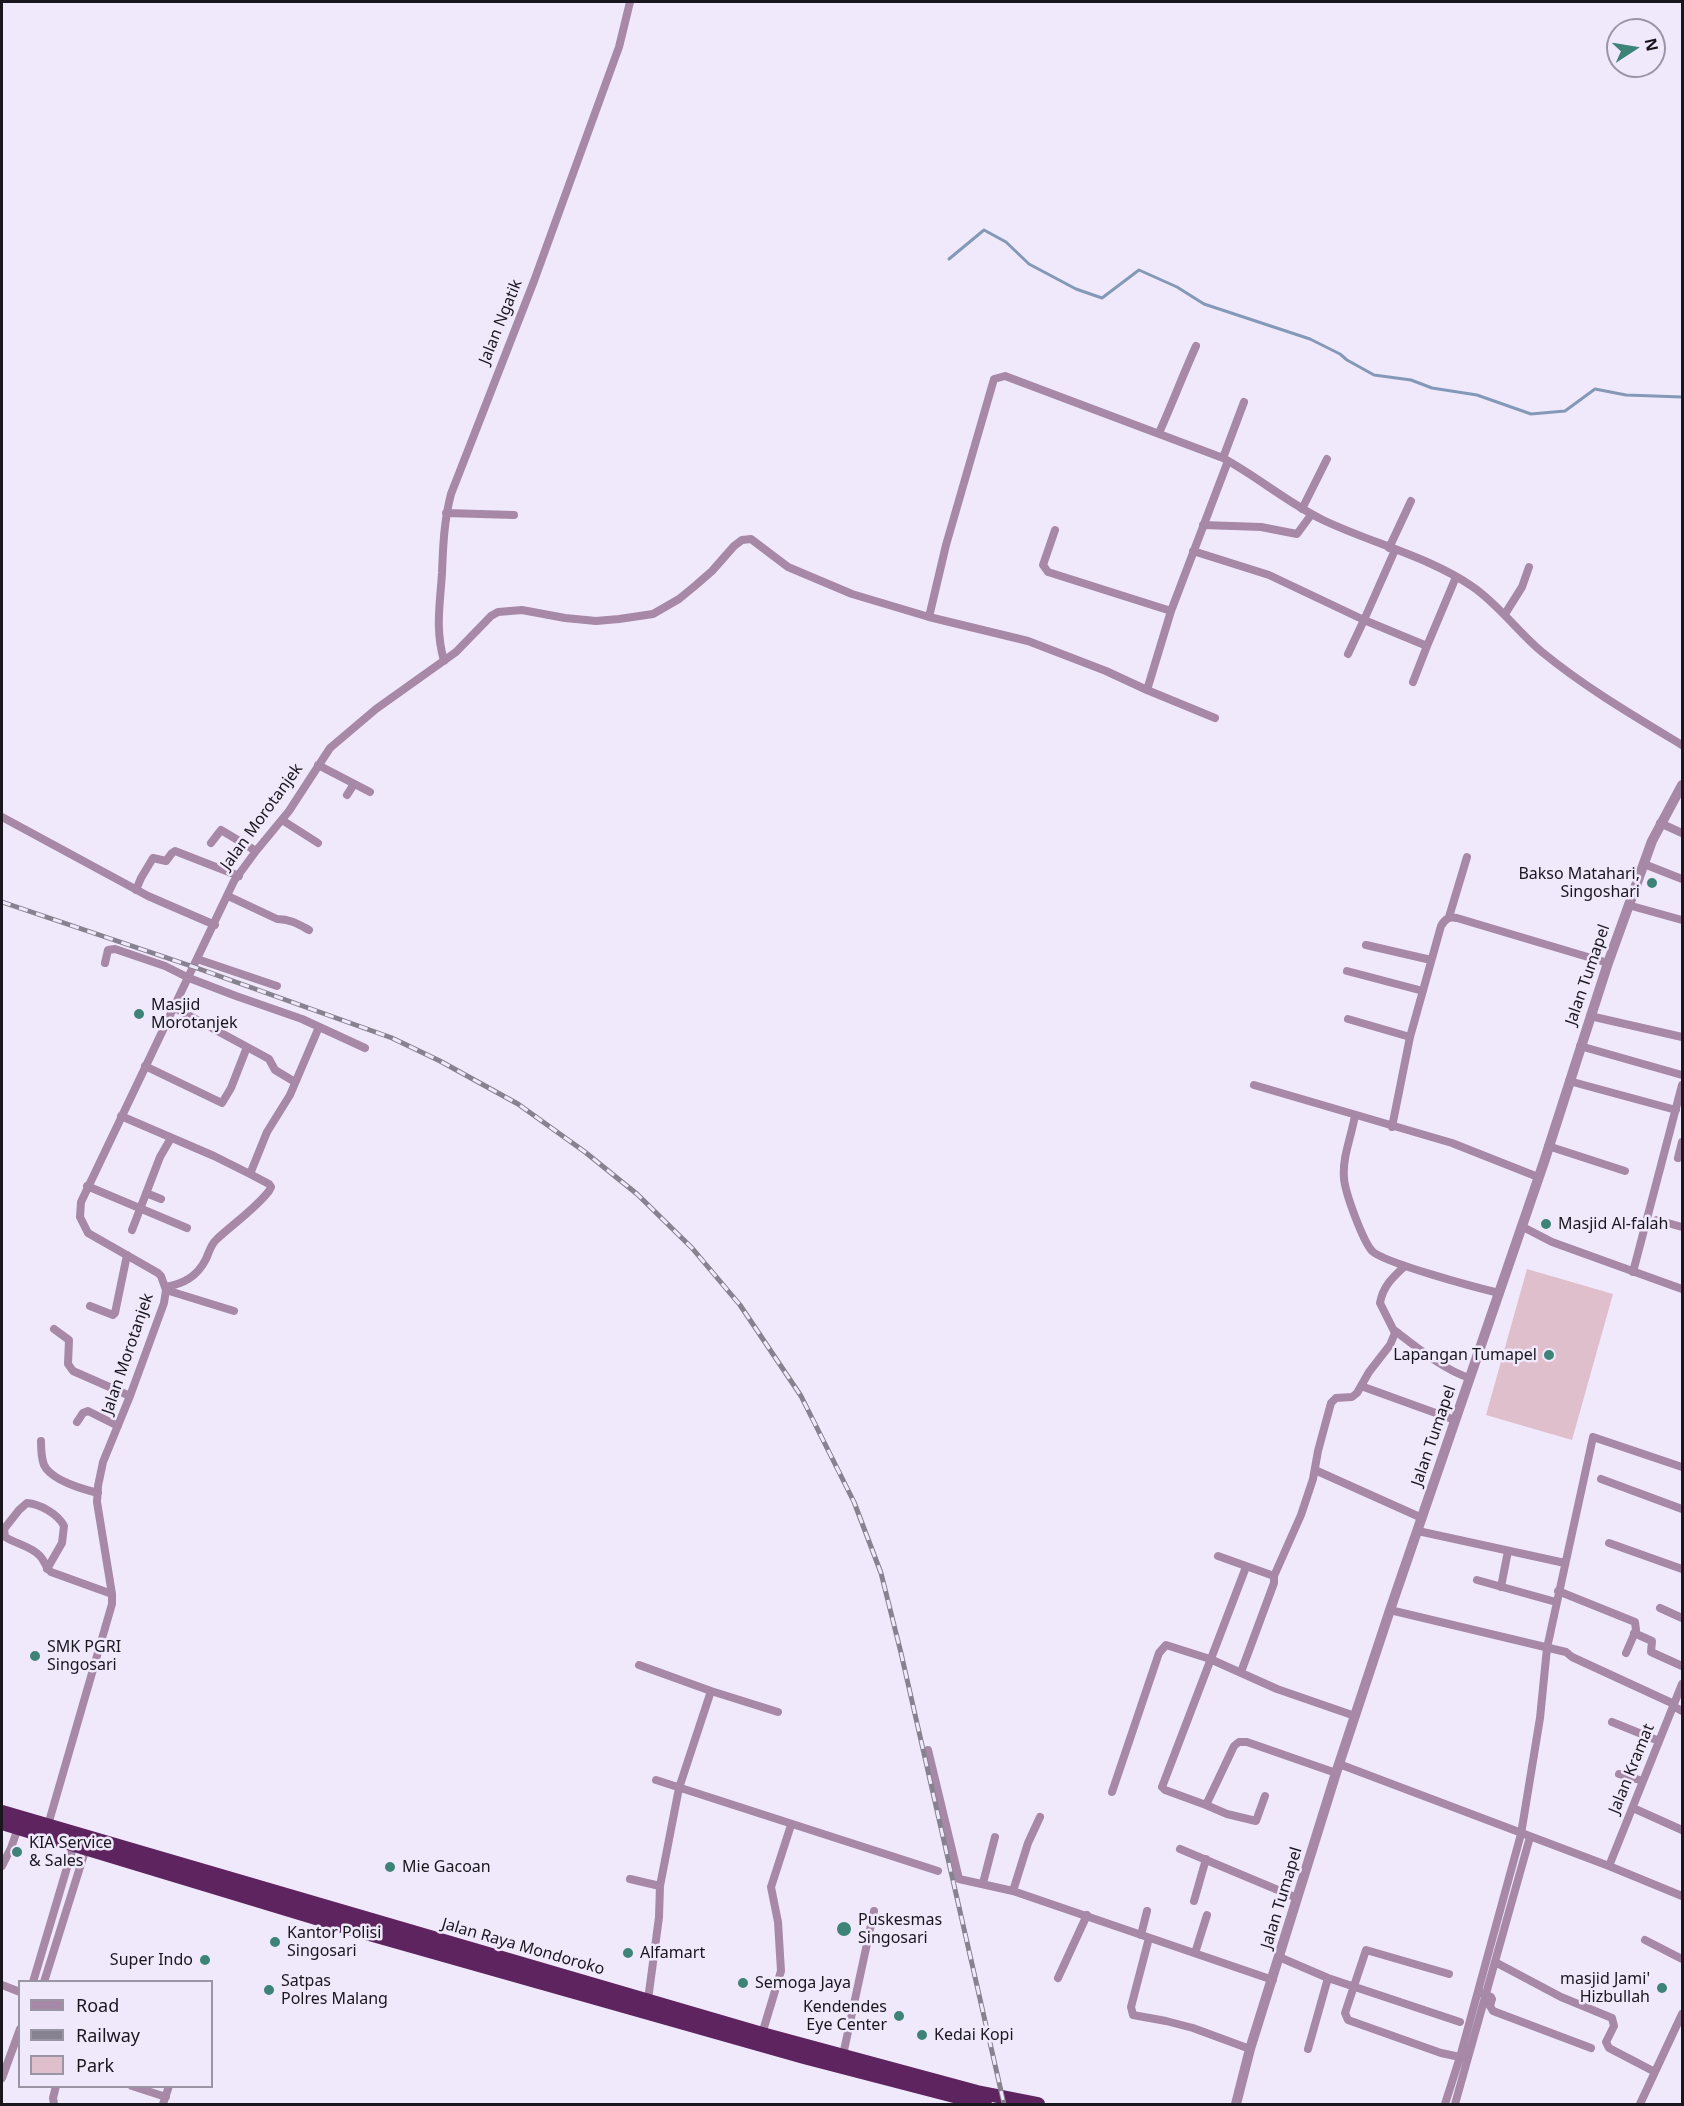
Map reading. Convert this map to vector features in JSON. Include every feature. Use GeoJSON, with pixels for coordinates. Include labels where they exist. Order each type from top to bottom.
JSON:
{"type":"FeatureCollection","features":[{"type":"Feature","properties":{"kind":"highway","name":"Jalan Raya Mondoroko"},"geometry":{"type":"LineString","coordinates":[[2,1812],[20,1822],[80,1846],[370,1934],[826,2056],[843,2055],[977,2092],[1038,2104]]}},
{"type":"Feature","properties":{"kind":"highway","name":"Jalan Raya Mondoroko"},"geometry":{"type":"LineString","coordinates":[[2,1823],[48,1825],[762,2034],[981,2104]]}},
{"type":"Feature","properties":{"kind":"street","name":"Jalan Ngatik"},"geometry":{"type":"LineString","coordinates":[[444,660],[439,642],[437,619],[446,513],[467,451],[534,281],[619,47],[630,2]]}},
{"type":"Feature","properties":{"kind":"street"},"geometry":{"type":"LineString","coordinates":[[1159,433],[1196,346]]}},
{"type":"Feature","properties":{"kind":"street"},"geometry":{"type":"LineString","coordinates":[[1215,718],[1106,671],[1028,641],[929,617],[946,544],[994,379],[1005,376],[1226,460],[1251,473],[1311,514],[1456,577],[1473,587],[1505,614],[1529,641],[1574,678],[1683,745]]}},
{"type":"Feature","properties":{"kind":"street"},"geometry":{"type":"LineString","coordinates":[[1147,690],[1171,611],[1226,460],[1244,402]]}},
{"type":"Feature","properties":{"kind":"street"},"geometry":{"type":"LineString","coordinates":[[1302,509],[1327,459]]}},
{"type":"Feature","properties":{"kind":"street"},"geometry":{"type":"LineString","coordinates":[[1348,654],[1364,620],[1411,501]]}},
{"type":"Feature","properties":{"kind":"street"},"geometry":{"type":"LineString","coordinates":[[446,513],[514,515]]}},
{"type":"Feature","properties":{"kind":"street"},"geometry":{"type":"LineString","coordinates":[[1203,525],[1261,527],[1297,534],[1311,514]]}},
{"type":"Feature","properties":{"kind":"street"},"geometry":{"type":"LineString","coordinates":[[1055,530],[1043,566],[1048,572],[1171,611]]}},
{"type":"Feature","properties":{"kind":"street","name":"Jalan Morotanjek"},"geometry":{"type":"LineString","coordinates":[[48,1825],[109,1620],[112,1594],[98,1493],[103,1462],[164,1303],[165,1288],[158,1272],[88,1233],[80,1217],[80,1210],[87,1186],[238,876],[301,794],[330,748],[376,709],[456,652],[491,616],[498,612],[522,610],[596,621],[653,614],[666,608],[688,592],[742,540],[751,539],[788,567],[817,580],[852,594],[929,617]]}},
{"type":"Feature","properties":{"kind":"street"},"geometry":{"type":"LineString","coordinates":[[1194,551],[1269,575],[1364,620],[1427,646]]}},
{"type":"Feature","properties":{"kind":"street"},"geometry":{"type":"LineString","coordinates":[[1505,614],[1522,587],[1529,567]]}},
{"type":"Feature","properties":{"kind":"street"},"geometry":{"type":"LineString","coordinates":[[1413,682],[1456,577]]}},
{"type":"Feature","properties":{"kind":"street"},"geometry":{"type":"LineString","coordinates":[[318,765],[370,792]]}},
{"type":"Feature","properties":{"kind":"street"},"geometry":{"type":"LineString","coordinates":[[347,795],[354,784]]}},
{"type":"Feature","properties":{"kind":"street","name":"Jalan Tumapel"},"geometry":{"type":"LineString","coordinates":[[1236,2104],[1250,2049],[1337,1769],[1538,1177],[1590,1016],[1660,823],[1683,785]]}},
{"type":"Feature","properties":{"kind":"street"},"geometry":{"type":"LineString","coordinates":[[2,817],[148,896],[215,925]]}},
{"type":"Feature","properties":{"kind":"street"},"geometry":{"type":"LineString","coordinates":[[282,820],[318,843]]}},
{"type":"Feature","properties":{"kind":"street"},"geometry":{"type":"LineString","coordinates":[[1660,823],[1683,833]]}},
{"type":"Feature","properties":{"kind":"street"},"geometry":{"type":"LineString","coordinates":[[211,843],[221,830],[256,851]]}},
{"type":"Feature","properties":{"kind":"street"},"geometry":{"type":"LineString","coordinates":[[137,890],[153,858],[166,861],[175,851],[238,876]]}},
{"type":"Feature","properties":{"kind":"street"},"geometry":{"type":"LineString","coordinates":[[1392,1127],[1410,1037],[1431,960],[1441,926],[1449,917],[1467,857]]}},
{"type":"Feature","properties":{"kind":"street"},"geometry":{"type":"LineString","coordinates":[[1644,864],[1683,879]]}},
{"type":"Feature","properties":{"kind":"street"},"geometry":{"type":"LineString","coordinates":[[228,896],[277,919],[285,918],[309,930]]}},
{"type":"Feature","properties":{"kind":"street"},"geometry":{"type":"LineString","coordinates":[[1629,905],[1683,920]]}},
{"type":"Feature","properties":{"kind":"street"},"geometry":{"type":"LineString","coordinates":[[1449,917],[1608,963]]}},
{"type":"Feature","properties":{"kind":"street"},"geometry":{"type":"LineString","coordinates":[[1366,945],[1431,960]]}},
{"type":"Feature","properties":{"kind":"street"},"geometry":{"type":"LineString","coordinates":[[105,963],[108,950],[116,949],[319,1027],[365,1048]]}},
{"type":"Feature","properties":{"kind":"street"},"geometry":{"type":"LineString","coordinates":[[198,959],[277,986]]}},
{"type":"Feature","properties":{"kind":"street"},"geometry":{"type":"LineString","coordinates":[[1347,971],[1423,992]]}},
{"type":"Feature","properties":{"kind":"street"},"geometry":{"type":"LineString","coordinates":[[175,1008],[268,1059],[275,1070],[295,1082]]}},
{"type":"Feature","properties":{"kind":"street"},"geometry":{"type":"LineString","coordinates":[[1590,1016],[1683,1037]]}},
{"type":"Feature","properties":{"kind":"street"},"geometry":{"type":"LineString","coordinates":[[1348,1019],[1410,1037]]}},
{"type":"Feature","properties":{"kind":"street"},"geometry":{"type":"LineString","coordinates":[[250,1174],[267,1132],[290,1095],[319,1027]]}},
{"type":"Feature","properties":{"kind":"street"},"geometry":{"type":"LineString","coordinates":[[1580,1046],[1683,1075]]}},
{"type":"Feature","properties":{"kind":"street"},"geometry":{"type":"LineString","coordinates":[[145,1066],[222,1102],[231,1089],[247,1047]]}},
{"type":"Feature","properties":{"kind":"street"},"geometry":{"type":"LineString","coordinates":[[1569,1080],[1676,1110]]}},
{"type":"Feature","properties":{"kind":"street"},"geometry":{"type":"LineString","coordinates":[[1254,1085],[1452,1143],[1538,1177]]}},
{"type":"Feature","properties":{"kind":"street"},"geometry":{"type":"LineString","coordinates":[[1635,1272],[1682,1091]]}},
{"type":"Feature","properties":{"kind":"street"},"geometry":{"type":"LineString","coordinates":[[1355,1115],[1344,1177],[1348,1198],[1372,1251],[1405,1266],[1499,1293]]}},
{"type":"Feature","properties":{"kind":"street"},"geometry":{"type":"LineString","coordinates":[[121,1116],[214,1156],[270,1186],[268,1193],[214,1242],[203,1265],[190,1278],[165,1288]]}},
{"type":"Feature","properties":{"kind":"street"},"geometry":{"type":"LineString","coordinates":[[132,1230],[163,1150],[168,1146],[171,1138]]}},
{"type":"Feature","properties":{"kind":"street"},"geometry":{"type":"LineString","coordinates":[[1678,1158],[1683,1142]]}},
{"type":"Feature","properties":{"kind":"street"},"geometry":{"type":"LineString","coordinates":[[1548,1146],[1624,1171]]}},
{"type":"Feature","properties":{"kind":"street"},"geometry":{"type":"LineString","coordinates":[[87,1186],[187,1228]]}},
{"type":"Feature","properties":{"kind":"street"},"geometry":{"type":"LineString","coordinates":[[146,1192],[161,1199]]}},
{"type":"Feature","properties":{"kind":"street"},"geometry":{"type":"LineString","coordinates":[[1657,1220],[1683,1227]]}},
{"type":"Feature","properties":{"kind":"street"},"geometry":{"type":"LineString","coordinates":[[1521,1226],[1552,1242],[1683,1289]]}},
{"type":"Feature","properties":{"kind":"street"},"geometry":{"type":"LineString","coordinates":[[90,1306],[113,1315],[115,1313],[127,1255]]}},
{"type":"Feature","properties":{"kind":"street"},"geometry":{"type":"LineString","coordinates":[[1405,1266],[1385,1287],[1380,1303],[1386,1319],[1394,1330],[1461,1376],[1470,1378]]}},
{"type":"Feature","properties":{"kind":"street"},"geometry":{"type":"LineString","coordinates":[[165,1288],[234,1311]]}},
{"type":"Feature","properties":{"kind":"street"},"geometry":{"type":"LineString","coordinates":[[54,1329],[70,1342],[68,1364],[73,1371],[130,1396]]}},
{"type":"Feature","properties":{"kind":"street"},"geometry":{"type":"LineString","coordinates":[[1241,1672],[1274,1583],[1274,1576],[1301,1515],[1315,1470],[1331,1403],[1336,1398],[1352,1397],[1390,1345],[1395,1335],[1394,1330]]}},
{"type":"Feature","properties":{"kind":"street"},"geometry":{"type":"LineString","coordinates":[[1360,1386],[1455,1420]]}},
{"type":"Feature","properties":{"kind":"street"},"geometry":{"type":"LineString","coordinates":[[76,1422],[82,1413],[88,1412],[118,1426]]}},
{"type":"Feature","properties":{"kind":"street"},"geometry":{"type":"LineString","coordinates":[[1445,2104],[1482,1993],[1495,1962],[1525,1836],[1547,1648],[1556,1602],[1561,1593],[1565,1563],[1593,1437],[1683,1467]]}},
{"type":"Feature","properties":{"kind":"street"},"geometry":{"type":"LineString","coordinates":[[41,1441],[41,1456],[45,1467],[53,1475],[75,1486],[98,1493]]}},
{"type":"Feature","properties":{"kind":"street"},"geometry":{"type":"LineString","coordinates":[[1315,1470],[1422,1518]]}},
{"type":"Feature","properties":{"kind":"street"},"geometry":{"type":"LineString","coordinates":[[1601,1479],[1683,1509]]}},
{"type":"Feature","properties":{"kind":"street"},"geometry":{"type":"LineString","coordinates":[[47,1569],[62,1543],[64,1526],[54,1515],[40,1506],[27,1503],[4,1529],[3,1535],[37,1553],[43,1559],[47,1569],[57,1575],[112,1594]]}},
{"type":"Feature","properties":{"kind":"street"},"geometry":{"type":"LineString","coordinates":[[1418,1531],[1565,1563]]}},
{"type":"Feature","properties":{"kind":"street"},"geometry":{"type":"LineString","coordinates":[[1609,1543],[1683,1569]]}},
{"type":"Feature","properties":{"kind":"street"},"geometry":{"type":"LineString","coordinates":[[1501,1587],[1508,1551]]}},
{"type":"Feature","properties":{"kind":"street"},"geometry":{"type":"LineString","coordinates":[[1218,1556],[1274,1576]]}},
{"type":"Feature","properties":{"kind":"street"},"geometry":{"type":"LineString","coordinates":[[1246,1567],[1162,1786],[1165,1790],[1227,1814],[1256,1821],[1265,1796]]}},
{"type":"Feature","properties":{"kind":"street"},"geometry":{"type":"LineString","coordinates":[[1477,1580],[1556,1602]]}},
{"type":"Feature","properties":{"kind":"street"},"geometry":{"type":"LineString","coordinates":[[1561,1593],[1635,1622],[1634,1634],[1626,1653]]}},
{"type":"Feature","properties":{"kind":"street"},"geometry":{"type":"LineString","coordinates":[[1659,1608],[1683,1618]]}},
{"type":"Feature","properties":{"kind":"street"},"geometry":{"type":"LineString","coordinates":[[1390,1610],[1562,1652],[1683,1711]]}},
{"type":"Feature","properties":{"kind":"street"},"geometry":{"type":"LineString","coordinates":[[1634,1634],[1652,1641],[1651,1652],[1683,1666]]}},
{"type":"Feature","properties":{"kind":"street"},"geometry":{"type":"LineString","coordinates":[[1112,1792],[1163,1647],[1169,1645],[1210,1659],[1277,1689],[1355,1716]]}},
{"type":"Feature","properties":{"kind":"street"},"geometry":{"type":"LineString","coordinates":[[639,1665],[778,1712]]}},
{"type":"Feature","properties":{"kind":"street","name":"Jalan Kramat"},"geometry":{"type":"LineString","coordinates":[[1610,1866],[1683,1684]]}},
{"type":"Feature","properties":{"kind":"street"},"geometry":{"type":"LineString","coordinates":[[648,2000],[660,1917],[660,1886],[678,1788],[711,1690]]}},
{"type":"Feature","properties":{"kind":"street"},"geometry":{"type":"LineString","coordinates":[[1612,1722],[1659,1741]]}},
{"type":"Feature","properties":{"kind":"street"},"geometry":{"type":"LineString","coordinates":[[1206,1805],[1234,1746],[1239,1742],[1246,1742],[1337,1769],[1610,1866],[1683,1896]]}},
{"type":"Feature","properties":{"kind":"street"},"geometry":{"type":"LineString","coordinates":[[928,1750],[960,1880],[1013,1890],[1273,1980]]}},
{"type":"Feature","properties":{"kind":"street"},"geometry":{"type":"LineString","coordinates":[[1619,1774],[1644,1781]]}},
{"type":"Feature","properties":{"kind":"street"},"geometry":{"type":"LineString","coordinates":[[656,1780],[938,1871]]}},
{"type":"Feature","properties":{"kind":"street"},"geometry":{"type":"LineString","coordinates":[[1632,1808],[1683,1830]]}},
{"type":"Feature","properties":{"kind":"street"},"geometry":{"type":"LineString","coordinates":[[1013,1890],[1028,1844],[1040,1817]]}},
{"type":"Feature","properties":{"kind":"street"},"geometry":{"type":"LineString","coordinates":[[2,1866],[20,1822]]}},
{"type":"Feature","properties":{"kind":"street"},"geometry":{"type":"LineString","coordinates":[[762,2034],[781,1971],[778,1922],[771,1887],[791,1825]]}},
{"type":"Feature","properties":{"kind":"street"},"geometry":{"type":"LineString","coordinates":[[1455,2104],[1482,1993],[1525,1836]]}},
{"type":"Feature","properties":{"kind":"street"},"geometry":{"type":"LineString","coordinates":[[983,1883],[995,1837]]}},
{"type":"Feature","properties":{"kind":"street"},"geometry":{"type":"LineString","coordinates":[[34,1980],[67,1866],[80,1846]]}},
{"type":"Feature","properties":{"kind":"street"},"geometry":{"type":"LineString","coordinates":[[45,1980],[79,1869],[80,1846]]}},
{"type":"Feature","properties":{"kind":"street"},"geometry":{"type":"LineString","coordinates":[[1180,1849],[1297,1898]]}},
{"type":"Feature","properties":{"kind":"street"},"geometry":{"type":"LineString","coordinates":[[1194,1901],[1206,1859]]}},
{"type":"Feature","properties":{"kind":"street"},"geometry":{"type":"LineString","coordinates":[[67,1866],[79,1869]]}},
{"type":"Feature","properties":{"kind":"street"},"geometry":{"type":"LineString","coordinates":[[630,1879],[660,1886]]}},
{"type":"Feature","properties":{"kind":"street"},"geometry":{"type":"LineString","coordinates":[[843,2055],[874,1911]]}},
{"type":"Feature","properties":{"kind":"street"},"geometry":{"type":"LineString","coordinates":[[1147,1911],[1145,1937],[1131,2007],[1132,2015],[1193,2028],[1250,2049]]}},
{"type":"Feature","properties":{"kind":"street"},"geometry":{"type":"LineString","coordinates":[[1058,1978],[1087,1915]]}},
{"type":"Feature","properties":{"kind":"street"},"geometry":{"type":"LineString","coordinates":[[1195,1953],[1207,1915]]}},
{"type":"Feature","properties":{"kind":"street"},"geometry":{"type":"LineString","coordinates":[[1645,1940],[1683,1959]]}},
{"type":"Feature","properties":{"kind":"street"},"geometry":{"type":"LineString","coordinates":[[44,1941],[55,1944]]}},
{"type":"Feature","properties":{"kind":"street"},"geometry":{"type":"LineString","coordinates":[[1449,1974],[1368,1949],[1364,1951],[1355,1987],[1345,2013],[1348,2020],[1440,2053],[1460,2057]]}},
{"type":"Feature","properties":{"kind":"street"},"geometry":{"type":"LineString","coordinates":[[1280,1957],[1328,1978],[1460,2022]]}},
{"type":"Feature","properties":{"kind":"street"},"geometry":{"type":"LineString","coordinates":[[1495,1962],[1561,1997],[1612,2019],[1614,2026],[1606,2042],[1609,2048],[1655,2072]]}},
{"type":"Feature","properties":{"kind":"street"},"geometry":{"type":"LineString","coordinates":[[1308,2049],[1328,1978]]}},
{"type":"Feature","properties":{"kind":"street"},"geometry":{"type":"LineString","coordinates":[[2,1985],[18,1991]]}},
{"type":"Feature","properties":{"kind":"street"},"geometry":{"type":"LineString","coordinates":[[1482,1993],[1492,2000],[1490,2006],[1492,2011],[1591,2048]]}},
{"type":"Feature","properties":{"kind":"street"},"geometry":{"type":"LineString","coordinates":[[1640,2104],[1683,2014]]}},
{"type":"Feature","properties":{"kind":"street"},"geometry":{"type":"LineString","coordinates":[[2,2078],[16,2049]]}},
{"type":"Feature","properties":{"kind":"street"},"geometry":{"type":"LineString","coordinates":[[54,2104],[52,2100],[55,2088]]}},
{"type":"Feature","properties":{"kind":"street"},"geometry":{"type":"LineString","coordinates":[[136,2088],[165,2101]]}},
{"type":"Feature","properties":{"kind":"green space","name":"Lapangan Tumapel"},"geometry":{"type":"Polygon","coordinates":[[[1527,1269],[1613,1294],[1572,1440],[1486,1415],[1527,1269]]]}},
{"type":"Feature","properties":{"kind":"waterway"},"geometry":{"type":"LineString","coordinates":[[949,259],[984,230],[1006,242],[1029,264],[1076,289],[1102,298],[1139,270],[1177,287],[1204,304],[1310,339],[1374,375],[1411,380],[1432,388],[1477,395],[1531,414],[1565,411],[1595,389],[1626,395],[1682,397]]}},
{"type":"Feature","properties":{"kind":"railway"},"geometry":{"type":"LineString","coordinates":[[2,902],[194,967],[392,1038],[440,1061],[518,1104],[585,1152],[637,1194],[692,1248],[740,1305],[801,1396],[854,1502],[881,1573],[1004,2104]]}},
{"type":"Feature","properties":{"kind":"place","name":"Bakso Matahari, Singoshari"},"geometry":{"type":"Point","coordinates":[1652,883]}},
{"type":"Feature","properties":{"kind":"place","name":"Masjid Morotanjek"},"geometry":{"type":"Point","coordinates":[139,1014]}},
{"type":"Feature","properties":{"kind":"place","name":"Masjid Al-falah"},"geometry":{"type":"Point","coordinates":[1546,1224]}},
{"type":"Feature","properties":{"kind":"place","name":"Lapangan Tumapel"},"geometry":{"type":"Point","coordinates":[1549,1355]}},
{"type":"Feature","properties":{"kind":"place","name":"SMK PGRI Singosari"},"geometry":{"type":"Point","coordinates":[35,1656]}},
{"type":"Feature","properties":{"kind":"place","name":"KIA Service & Sales"},"geometry":{"type":"Point","coordinates":[17,1852]}},
{"type":"Feature","properties":{"kind":"place","name":"Mie Gacoan"},"geometry":{"type":"Point","coordinates":[390,1867]}},
{"type":"Feature","properties":{"kind":"place","name":"Puskesmas Singosari"},"geometry":{"type":"Point","coordinates":[844,1929]}},
{"type":"Feature","properties":{"kind":"place","name":"Kantor Polisi Singosari"},"geometry":{"type":"Point","coordinates":[275,1942]}},
{"type":"Feature","properties":{"kind":"place","name":"Alfamart"},"geometry":{"type":"Point","coordinates":[628,1953]}},
{"type":"Feature","properties":{"kind":"place","name":"Super Indo"},"geometry":{"type":"Point","coordinates":[205,1960]}},
{"type":"Feature","properties":{"kind":"place","name":"Semoga Jaya"},"geometry":{"type":"Point","coordinates":[743,1983]}},
{"type":"Feature","properties":{"kind":"place","name":"masjid Jami' Hizbullah"},"geometry":{"type":"Point","coordinates":[1662,1988]}},
{"type":"Feature","properties":{"kind":"place","name":"Satpas Polres Malang"},"geometry":{"type":"Point","coordinates":[269,1990]}},
{"type":"Feature","properties":{"kind":"place","name":"Kendendes Eye Center"},"geometry":{"type":"Point","coordinates":[899,2016]}},
{"type":"Feature","properties":{"kind":"place","name":"Kedai Kopi"},"geometry":{"type":"Point","coordinates":[922,2035]}}]}
